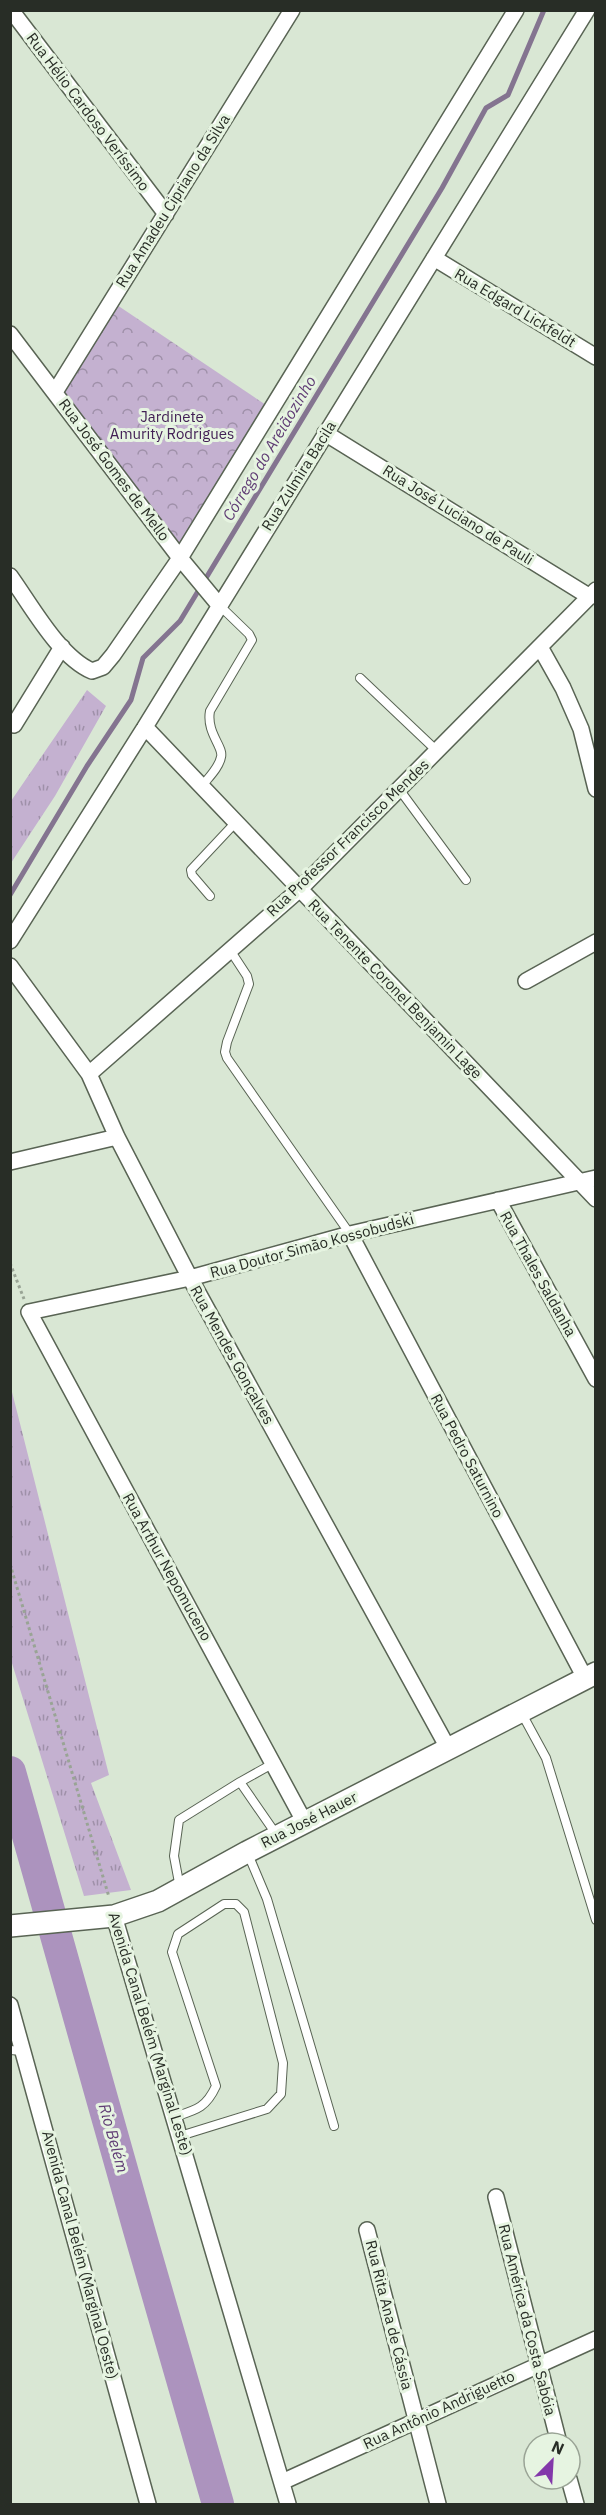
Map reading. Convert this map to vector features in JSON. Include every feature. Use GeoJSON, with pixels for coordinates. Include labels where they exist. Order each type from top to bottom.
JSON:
{"type":"FeatureCollection","features":[{"type":"Feature","properties":{"kind":"main road","name":"Rua José Hauer"},"geometry":{"type":"LineString","coordinates":[[10,1926],[106,1918],[150,1904],[590,1675]]}},
{"type":"Feature","properties":{"kind":"street","name":"Rua Hélio Cardoso Veríssimo"},"geometry":{"type":"LineString","coordinates":[[11,10],[166,214]]}},
{"type":"Feature","properties":{"kind":"street","name":"Rua Amadeu Cipriano da Silva"},"geometry":{"type":"LineString","coordinates":[[55,392],[292,10]]}},
{"type":"Feature","properties":{"kind":"street"},"geometry":{"type":"LineString","coordinates":[[10,576],[62,647],[80,666],[92,670],[103,667],[113,656],[180,558],[516,10]]}},
{"type":"Feature","properties":{"kind":"street","name":"Rua Zulmira Bacila"},"geometry":{"type":"LineString","coordinates":[[10,941],[145,727],[587,10]]}},
{"type":"Feature","properties":{"kind":"street","name":"Rua Edgard Lickfeldt"},"geometry":{"type":"LineString","coordinates":[[434,258],[595,355]]}},
{"type":"Feature","properties":{"kind":"street","name":"Rua José Gomes de Mello"},"geometry":{"type":"LineString","coordinates":[[10,334],[180,558],[219,605]]}},
{"type":"Feature","properties":{"kind":"street","name":"Rua José Luciano de Pauli"},"geometry":{"type":"LineString","coordinates":[[326,433],[593,593]]}},
{"type":"Feature","properties":{"kind":"street","name":"Rua Professor Francisco Mendes"},"geometry":{"type":"LineString","coordinates":[[89,1074],[300,889],[593,593]]}},
{"type":"Feature","properties":{"kind":"street"},"geometry":{"type":"LineString","coordinates":[[14,725],[62,647]]}},
{"type":"Feature","properties":{"kind":"street"},"geometry":{"type":"LineString","coordinates":[[540,647],[581,729],[596,789]]}},
{"type":"Feature","properties":{"kind":"street","name":"Rua Tenente Coronel Benjamin Lage"},"geometry":{"type":"LineString","coordinates":[[145,727],[596,1199]]}},
{"type":"Feature","properties":{"kind":"street"},"geometry":{"type":"LineString","coordinates":[[526,981],[596,942]]}},
{"type":"Feature","properties":{"kind":"street","name":"Rua Mendes Gonçalves"},"geometry":{"type":"LineString","coordinates":[[10,966],[89,1074],[117,1137],[190,1278],[448,1748]]}},
{"type":"Feature","properties":{"kind":"street"},"geometry":{"type":"LineString","coordinates":[[10,1162],[117,1137]]}},
{"type":"Feature","properties":{"kind":"street","name":"Rua Doutor Simão Kossobudski"},"geometry":{"type":"LineString","coordinates":[[29,1312],[190,1278],[350,1234],[596,1178]]}},
{"type":"Feature","properties":{"kind":"street","name":"Rua Thales Saldanha"},"geometry":{"type":"LineString","coordinates":[[498,1200],[596,1379]]}},
{"type":"Feature","properties":{"kind":"street","name":"Rua Pedro Saturnino"},"geometry":{"type":"LineString","coordinates":[[350,1234],[590,1675]]}},
{"type":"Feature","properties":{"kind":"street","name":"Rua Arthur Nepomuceno"},"geometry":{"type":"LineString","coordinates":[[29,1312],[305,1823]]}},
{"type":"Feature","properties":{"kind":"street","name":"Avenida Canal Belém (Marginal Leste)"},"geometry":{"type":"LineString","coordinates":[[106,1918],[180,2136],[288,2505]]}},
{"type":"Feature","properties":{"kind":"street","name":"Avenida Canal Belém (Marginal Oeste)"},"geometry":{"type":"LineString","coordinates":[[10,2005],[17,2050],[148,2505]]}},
{"type":"Feature","properties":{"kind":"street","name":"Rua América da Costa Sabóia"},"geometry":{"type":"LineString","coordinates":[[496,2197],[556,2431]]}},
{"type":"Feature","properties":{"kind":"street","name":"Rua Rita Ana de Cássia"},"geometry":{"type":"LineString","coordinates":[[367,2230],[438,2505]]}},
{"type":"Feature","properties":{"kind":"street","name":"Rua Antônio Andriguetto"},"geometry":{"type":"LineString","coordinates":[[282,2481],[596,2339]]}},
{"type":"Feature","properties":{"kind":"lane"},"geometry":{"type":"LineString","coordinates":[[202,786],[221,758],[222,752],[208,722],[210,711],[252,640],[249,634],[219,605]]}},
{"type":"Feature","properties":{"kind":"lane"},"geometry":{"type":"LineString","coordinates":[[360,678],[437,751]]}},
{"type":"Feature","properties":{"kind":"lane"},"geometry":{"type":"LineString","coordinates":[[399,789],[466,880]]}},
{"type":"Feature","properties":{"kind":"lane"},"geometry":{"type":"LineString","coordinates":[[210,896],[192,875],[191,870],[236,822]]}},
{"type":"Feature","properties":{"kind":"lane"},"geometry":{"type":"LineString","coordinates":[[230,950],[247,976],[249,984],[227,1042],[225,1052],[227,1058],[350,1234]]}},
{"type":"Feature","properties":{"kind":"lane"},"geometry":{"type":"LineString","coordinates":[[521,1711],[546,1758],[596,1920]]}},
{"type":"Feature","properties":{"kind":"lane"},"geometry":{"type":"LineString","coordinates":[[180,1889],[174,1856],[179,1820],[274,1763]]}},
{"type":"Feature","properties":{"kind":"lane"},"geometry":{"type":"LineString","coordinates":[[240,1782],[278,1837]]}},
{"type":"Feature","properties":{"kind":"lane"},"geometry":{"type":"LineString","coordinates":[[247,1852],[267,1899],[334,2126]]}},
{"type":"Feature","properties":{"kind":"lane"},"geometry":{"type":"LineString","coordinates":[[174,2117],[194,2110],[209,2101],[216,2086],[172,1952],[178,1934],[224,1904],[236,1904],[244,1912],[283,2063],[281,2094],[267,2109],[180,2136]]}},
{"type":"Feature","properties":{"kind":"path"},"geometry":{"type":"LineString","coordinates":[[10,1263],[29,1312]]}},
{"type":"Feature","properties":{"kind":"path","name":"Avenida Canal Belém (Marginal Leste)"},"geometry":{"type":"LineString","coordinates":[[10,1564],[106,1918]]}},
{"type":"Feature","properties":{"kind":"green space","name":"Jardinete Amurity Rodrigues"},"geometry":{"type":"Polygon","coordinates":[[[117,305],[266,405],[178,548],[62,393],[117,305]]]}},
{"type":"Feature","properties":{"kind":"green space"},"geometry":{"type":"Polygon","coordinates":[[[87,690],[106,706],[55,796],[11,863],[11,801],[87,690]]]}},
{"type":"Feature","properties":{"kind":"green space"},"geometry":{"type":"Polygon","coordinates":[[[11,1388],[109,1775],[91,1783],[131,1890],[84,1896],[11,1660],[11,1388]]]}},
{"type":"Feature","properties":{"kind":"waterway","name":"Córrego do Areiãozinho"},"geometry":{"type":"LineString","coordinates":[[10,895],[87,766],[131,700],[143,658],[180,621],[442,188],[486,108],[508,95],[544,10]]}},
{"type":"Feature","properties":{"kind":"waterway","name":"Rio Belém"},"geometry":{"type":"LineString","coordinates":[[10,1772],[218,2504]]}}]}
